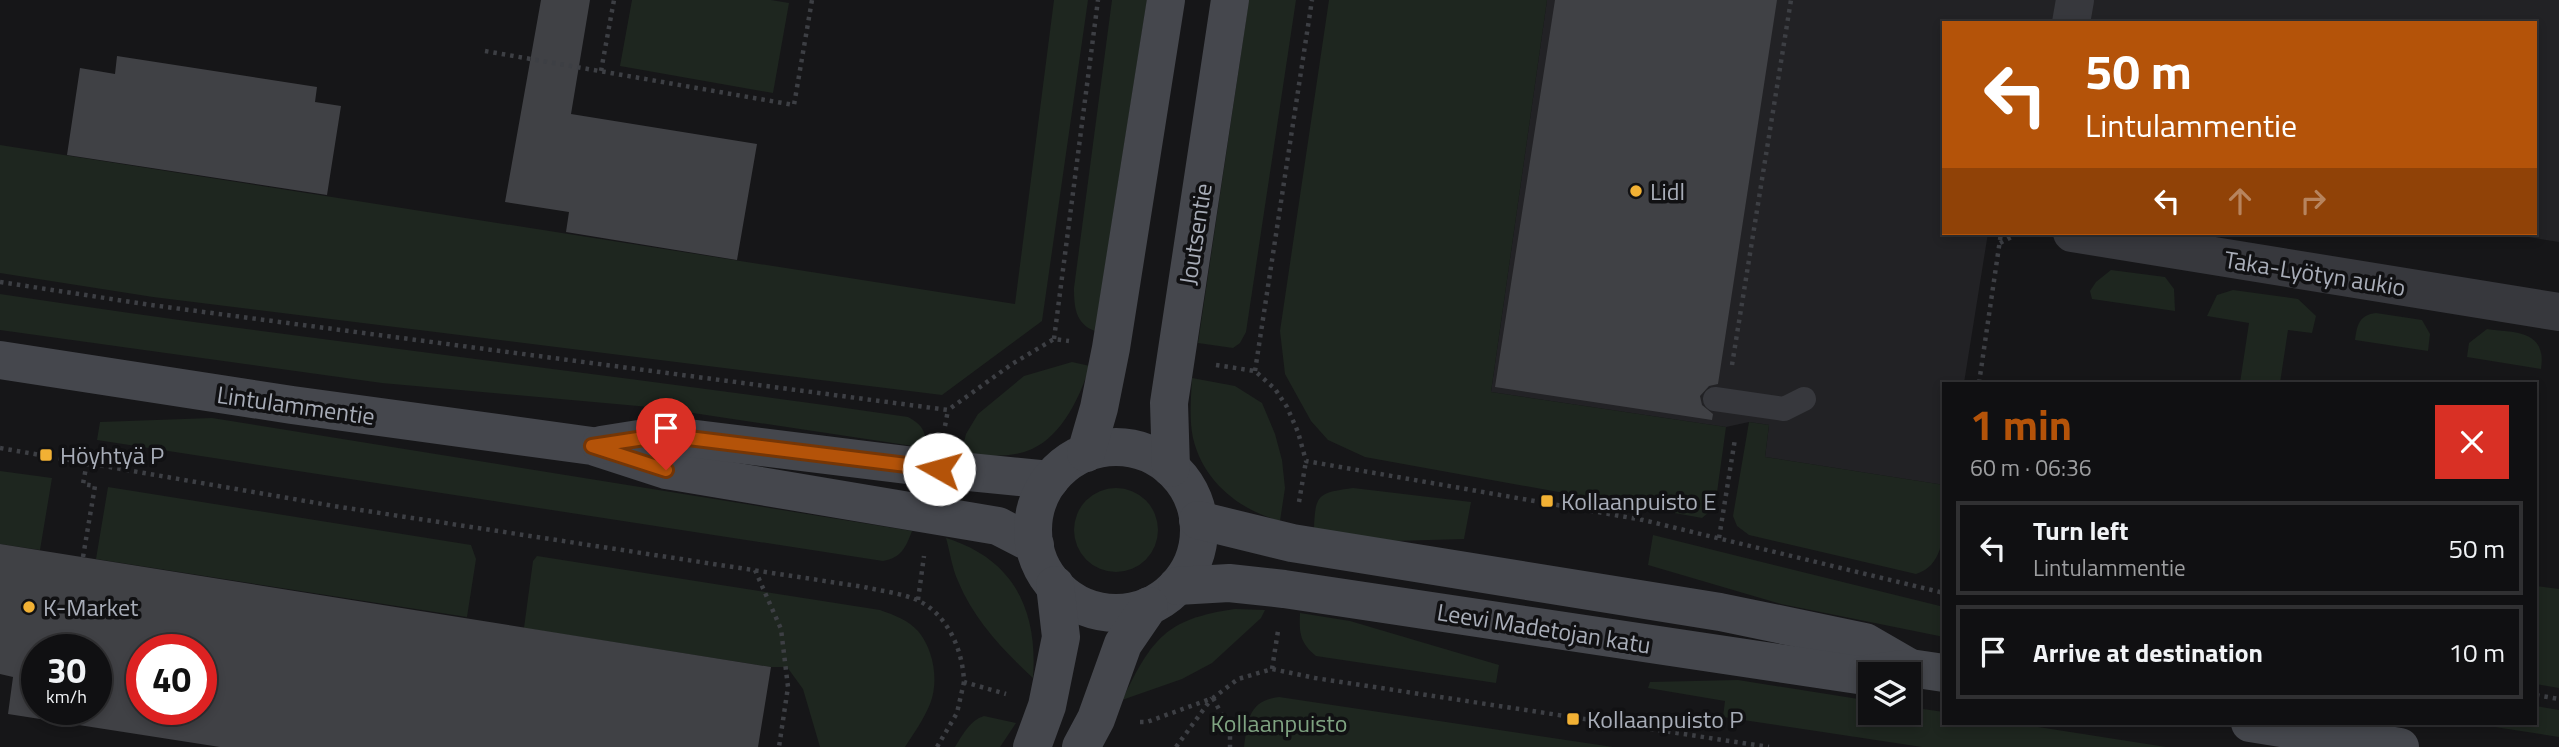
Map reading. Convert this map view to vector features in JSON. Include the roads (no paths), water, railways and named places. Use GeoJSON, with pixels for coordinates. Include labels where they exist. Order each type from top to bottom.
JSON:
{"type":"FeatureCollection","features":[{"type":"Feature","properties":{"kind":"street"},"geometry":{"type":"LineString","coordinates":[[1086,453],[1099,408],[1111,348],[1166,0]]}},
{"type":"Feature","properties":{"kind":"street","name":"Joutsentie"},"geometry":{"type":"LineString","coordinates":[[1171,468],[1169,403],[1230,0]]}},
{"type":"Feature","properties":{"kind":"street"},"geometry":{"type":"LineString","coordinates":[[2071,21],[2075,0]]}},
{"type":"Feature","properties":{"kind":"street","name":"Taka-Lyötyn aukio"},"geometry":{"type":"LineString","coordinates":[[2084,235],[2559,312]]}},
{"type":"Feature","properties":{"kind":"street","name":"Lintulammentie"},"geometry":{"type":"LineString","coordinates":[[0,360],[279,403],[592,446],[666,470],[998,526],[1035,545]]}},
{"type":"Feature","properties":{"kind":"street","name":"Lintulammentie"},"geometry":{"type":"LineString","coordinates":[[592,446],[664,435],[1050,480]]}},
{"type":"Feature","properties":{"kind":"street"},"geometry":{"type":"LineString","coordinates":[[1088,733],[1124,644],[1191,567],[1199,539],[1198,520],[1191,495],[1171,468],[1156,457],[1127,448],[1106,448],[1086,453],[1071,461],[1050,480],[1036,508],[1035,545],[1046,573],[1055,585],[1077,603],[1104,612],[1121,613],[1163,596]]}},
{"type":"Feature","properties":{"kind":"street","name":"Leevi Madetojan katu"},"geometry":{"type":"LineString","coordinates":[[1198,520],[1292,543],[1720,612],[1865,642],[1927,671]]}},
{"type":"Feature","properties":{"kind":"street","name":"Leevi Madetojan katu"},"geometry":{"type":"LineString","coordinates":[[1163,596],[1229,583],[1858,675],[1927,671]]}},
{"type":"Feature","properties":{"kind":"street"},"geometry":{"type":"LineString","coordinates":[[1032,747],[1047,706],[1060,637],[1055,585]]}},
{"type":"Feature","properties":{"kind":"street"},"geometry":{"type":"LineString","coordinates":[[2262,725],[2400,747]]}},
{"type":"Feature","properties":{"kind":"lane"},"geometry":{"type":"LineString","coordinates":[[1722,400],[1784,409],[1804,399]]}},
{"type":"Feature","properties":{"kind":"place","name":"Lidl"},"geometry":{"type":"Point","coordinates":[1636,191]}},
{"type":"Feature","properties":{"kind":"place","name":"Höyhtyä P"},"geometry":{"type":"Point","coordinates":[46,455]}},
{"type":"Feature","properties":{"kind":"place","name":"Kollaanpuisto E"},"geometry":{"type":"Point","coordinates":[1547,501]}},
{"type":"Feature","properties":{"kind":"place","name":"K-Market"},"geometry":{"type":"Point","coordinates":[29,607]}},
{"type":"Feature","properties":{"kind":"place","name":"Kollaanpuisto P"},"geometry":{"type":"Point","coordinates":[1573,719]}},
{"type":"Feature","properties":{"kind":"park label","name":"Kollaanpuisto"},"geometry":{"type":"Point","coordinates":[1279,723]}}]}
